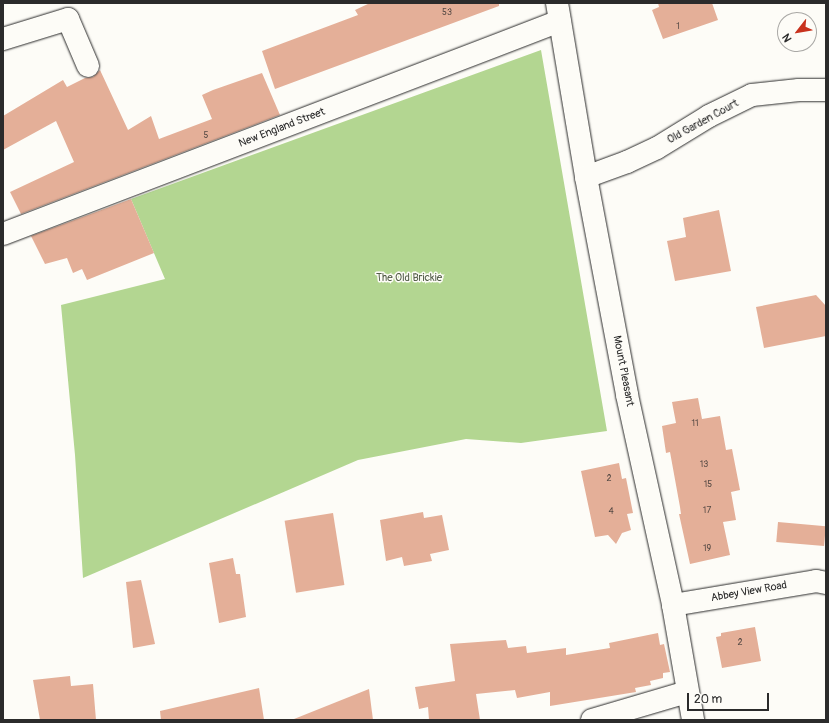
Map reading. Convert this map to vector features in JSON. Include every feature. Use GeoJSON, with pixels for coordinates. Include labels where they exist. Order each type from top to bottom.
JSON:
{"type":"FeatureCollection","features":[{"type":"Feature","properties":{"kind":"street","name":"Mount Pleasant"},"geometry":{"type":"LineString","coordinates":[[558,12],[586,178],[627,395],[673,605],[693,720]]}},
{"type":"Feature","properties":{"kind":"street","name":"New England Street"},"geometry":{"type":"LineString","coordinates":[[3,234],[558,12]]}},
{"type":"Feature","properties":{"kind":"street"},"geometry":{"type":"LineString","coordinates":[[3,38],[68,19],[88,66]]}},
{"type":"Feature","properties":{"kind":"street","name":"Old Garden Court"},"geometry":{"type":"LineString","coordinates":[[586,178],[657,148],[709,116],[752,95],[799,90],[826,90]]}},
{"type":"Feature","properties":{"kind":"street","name":"Abbey View Road"},"geometry":{"type":"LineString","coordinates":[[673,605],[816,581],[826,583]]}},
{"type":"Feature","properties":{"kind":"street"},"geometry":{"type":"LineString","coordinates":[[592,720],[687,692]]}},
{"type":"Feature","properties":{"kind":"green space","name":"The Old Brickie"},"geometry":{"type":"Polygon","coordinates":[[[541,50],[607,431],[521,443],[466,439],[358,460],[83,578],[75,455],[61,305],[165,279],[131,199],[541,50]]]}},
{"type":"Feature","properties":{"kind":"building"},"geometry":{"type":"Polygon","coordinates":[[[370,3],[499,3],[499,6],[275,89],[262,51],[358,15],[355,10],[370,3]]]}},
{"type":"Feature","properties":{"kind":"building"},"geometry":{"type":"Polygon","coordinates":[[[658,3],[712,3],[718,20],[663,39],[652,10],[659,7],[658,3]]]}},
{"type":"Feature","properties":{"kind":"building"},"geometry":{"type":"Polygon","coordinates":[[[100,70],[128,130],[151,116],[159,139],[212,119],[202,95],[262,73],[280,115],[21,214],[10,192],[74,162],[56,121],[3,150],[3,116],[63,80],[67,87],[85,78],[93,77],[100,70]]]}},
{"type":"Feature","properties":{"kind":"building"},"geometry":{"type":"Polygon","coordinates":[[[131,199],[154,253],[87,280],[82,269],[73,273],[67,258],[45,264],[31,236],[131,199]]]}},
{"type":"Feature","properties":{"kind":"building"},"geometry":{"type":"Polygon","coordinates":[[[719,210],[731,271],[675,281],[667,241],[686,237],[683,218],[719,210]]]}},
{"type":"Feature","properties":{"kind":"building"},"geometry":{"type":"Polygon","coordinates":[[[816,295],[826,306],[826,336],[764,348],[756,307],[816,295]]]}},
{"type":"Feature","properties":{"kind":"building"},"geometry":{"type":"Polygon","coordinates":[[[698,398],[702,419],[720,416],[726,450],[732,449],[740,490],[731,492],[736,520],[723,522],[730,555],[690,564],[679,514],[681,514],[670,452],[666,453],[662,426],[676,423],[672,402],[698,398]]]}},
{"type":"Feature","properties":{"kind":"building"},"geometry":{"type":"Polygon","coordinates":[[[619,463],[622,479],[626,478],[633,513],[627,514],[631,530],[622,533],[616,544],[608,535],[595,537],[581,471],[619,463]]]}},
{"type":"Feature","properties":{"kind":"building"},"geometry":{"type":"Polygon","coordinates":[[[423,512],[424,518],[442,515],[449,550],[430,554],[432,561],[404,566],[402,557],[386,561],[380,520],[423,512]]]}},
{"type":"Feature","properties":{"kind":"building"},"geometry":{"type":"Polygon","coordinates":[[[333,513],[344,585],[296,593],[285,521],[333,513]]]}},
{"type":"Feature","properties":{"kind":"building"},"geometry":{"type":"Polygon","coordinates":[[[778,522],[826,526],[824,546],[776,542],[778,522]]]}},
{"type":"Feature","properties":{"kind":"building"},"geometry":{"type":"Polygon","coordinates":[[[233,558],[236,574],[240,574],[246,617],[219,623],[209,563],[233,558]]]}},
{"type":"Feature","properties":{"kind":"building"},"geometry":{"type":"Polygon","coordinates":[[[141,580],[155,644],[133,648],[126,582],[141,580]]]}},
{"type":"Feature","properties":{"kind":"building"},"geometry":{"type":"Polygon","coordinates":[[[755,627],[761,661],[722,668],[716,637],[721,636],[721,633],[755,627]]]}},
{"type":"Feature","properties":{"kind":"building"},"geometry":{"type":"Polygon","coordinates":[[[658,633],[660,645],[664,644],[670,672],[663,673],[663,678],[650,681],[651,685],[635,688],[636,692],[550,706],[550,692],[517,698],[515,690],[476,694],[480,720],[429,720],[428,707],[419,709],[415,687],[455,681],[450,644],[506,640],[508,648],[526,646],[527,653],[566,648],[566,655],[610,648],[609,643],[658,633]]]}},
{"type":"Feature","properties":{"kind":"building"},"geometry":{"type":"Polygon","coordinates":[[[70,676],[71,686],[93,684],[96,720],[40,720],[33,680],[70,676]]]}},
{"type":"Feature","properties":{"kind":"building"},"geometry":{"type":"Polygon","coordinates":[[[259,688],[264,720],[161,720],[160,711],[259,688]]]}},
{"type":"Feature","properties":{"kind":"building"},"geometry":{"type":"Polygon","coordinates":[[[369,689],[373,720],[294,720],[294,719],[369,689]]]}}]}
